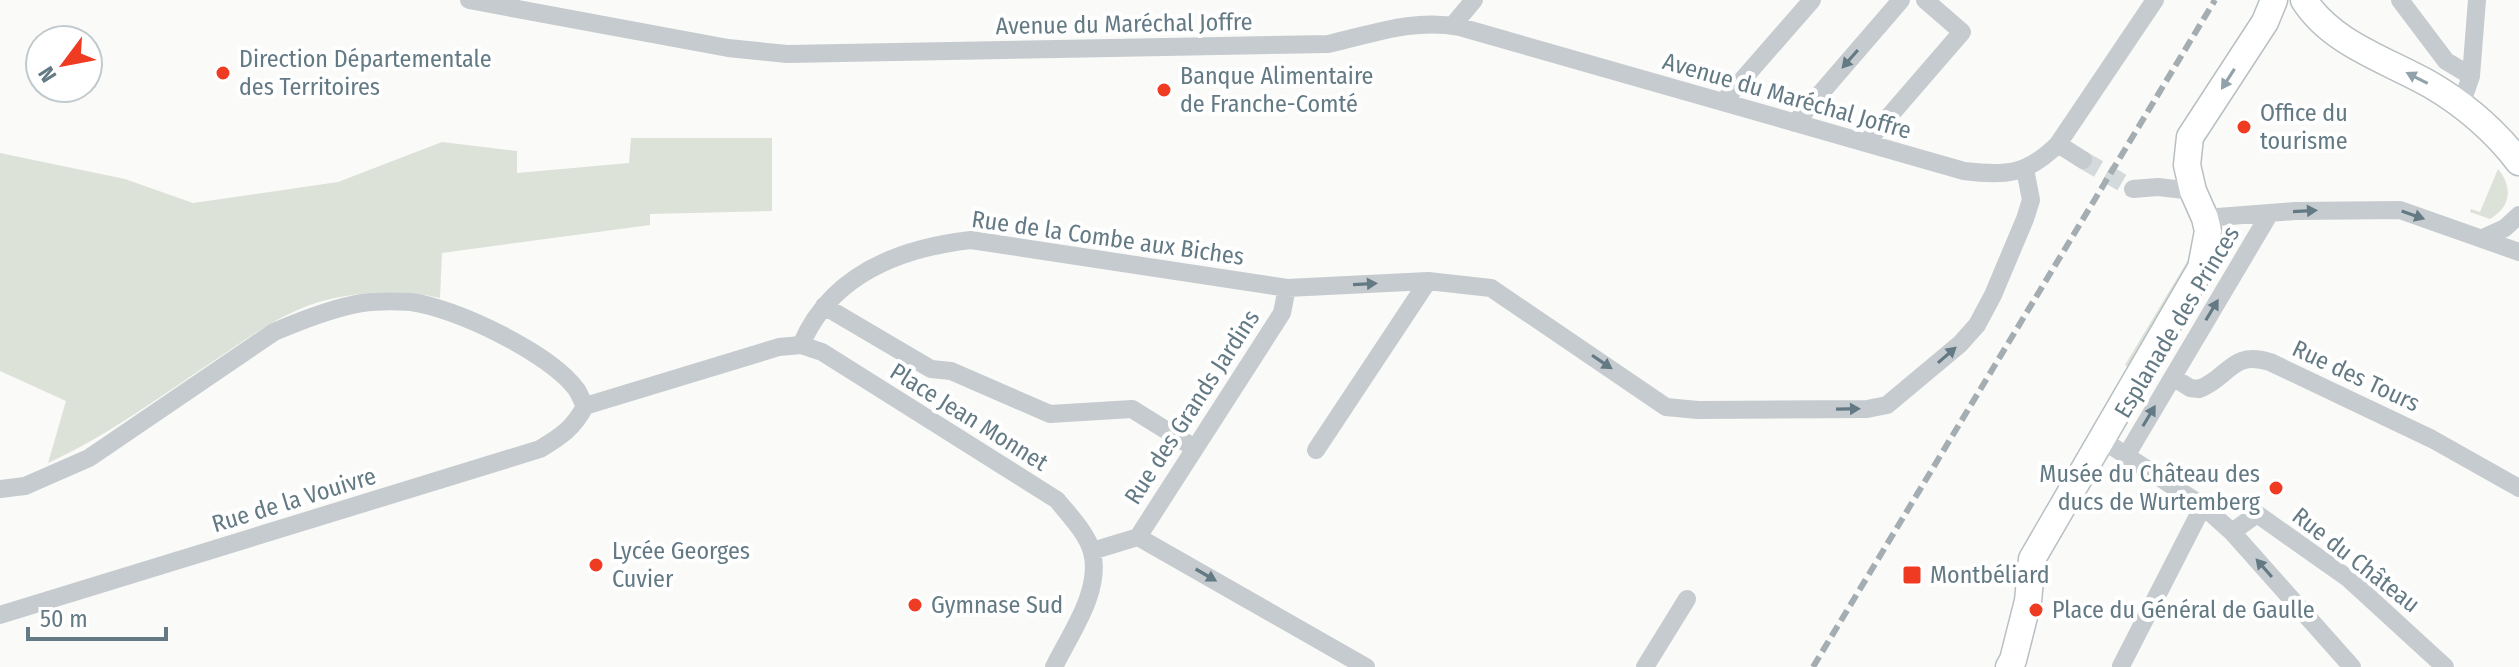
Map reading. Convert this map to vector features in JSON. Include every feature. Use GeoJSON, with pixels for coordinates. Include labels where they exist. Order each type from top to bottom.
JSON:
{"type":"FeatureCollection","features":[{"type":"Feature","properties":{"kind":"main road"},"geometry":{"type":"LineString","coordinates":[[2009,667],[2028,601],[2032,559],[2201,268],[2208,231],[2187,165],[2190,137],[2270,11],[2308,6],[2344,40],[2432,86],[2461,105],[2503,141],[2519,162]]}},
{"type":"Feature","properties":{"kind":"street","name":"Avenue du Maréchal Joffre"},"geometry":{"type":"LineString","coordinates":[[469,0],[728,48],[787,54],[1328,44],[1406,24],[1437,22],[1964,171],[1999,175],[2025,169]]}},
{"type":"Feature","properties":{"kind":"street"},"geometry":{"type":"LineString","coordinates":[[1453,25],[1474,0]]}},
{"type":"Feature","properties":{"kind":"street"},"geometry":{"type":"LineString","coordinates":[[1723,102],[1812,0]]}},
{"type":"Feature","properties":{"kind":"street"},"geometry":{"type":"LineString","coordinates":[[1795,123],[1901,0]]}},
{"type":"Feature","properties":{"kind":"street"},"geometry":{"type":"LineString","coordinates":[[1866,143],[1962,32],[1925,0]]}},
{"type":"Feature","properties":{"kind":"street"},"geometry":{"type":"LineString","coordinates":[[1287,288],[1428,281],[1491,288],[1666,407],[1698,410],[1867,409],[1887,405],[1960,344],[1983,313],[2031,200],[2025,169],[2058,144],[2155,0]]}},
{"type":"Feature","properties":{"kind":"street"},"geometry":{"type":"LineString","coordinates":[[2400,0],[2446,61],[2471,76]]}},
{"type":"Feature","properties":{"kind":"street"},"geometry":{"type":"LineString","coordinates":[[2461,105],[2471,76],[2477,0]]}},
{"type":"Feature","properties":{"kind":"street"},"geometry":{"type":"LineString","coordinates":[[2058,144],[2083,160]]}},
{"type":"Feature","properties":{"kind":"street"},"geometry":{"type":"LineString","coordinates":[[2133,189],[2158,187],[2193,191]]}},
{"type":"Feature","properties":{"kind":"street"},"geometry":{"type":"LineString","coordinates":[[2205,218],[2340,209],[2400,210],[2519,252]]}},
{"type":"Feature","properties":{"kind":"street","name":"Esplanade des Princes"},"geometry":{"type":"LineString","coordinates":[[2126,456],[2270,213]]}},
{"type":"Feature","properties":{"kind":"street"},"geometry":{"type":"LineString","coordinates":[[2483,238],[2505,228],[2519,215]]}},
{"type":"Feature","properties":{"kind":"street","name":"Rue de la Combe aux Biches"},"geometry":{"type":"LineString","coordinates":[[801,345],[824,306],[849,283],[896,255],[935,244],[971,240],[1287,288]]}},
{"type":"Feature","properties":{"kind":"street"},"geometry":{"type":"LineString","coordinates":[[1316,450],[1428,281]]}},
{"type":"Feature","properties":{"kind":"street","name":"Rue des Grands Jardins"},"geometry":{"type":"LineString","coordinates":[[1092,551],[1138,537],[1193,447],[1282,313],[1287,288]]}},
{"type":"Feature","properties":{"kind":"street"},"geometry":{"type":"LineString","coordinates":[[0,489],[25,486],[89,458],[274,332],[308,317],[362,303],[412,302],[478,322],[524,348],[563,377],[577,390],[585,406],[779,347],[801,345]]}},
{"type":"Feature","properties":{"kind":"street"},"geometry":{"type":"LineString","coordinates":[[824,306],[931,369],[951,371],[1050,414],[1132,409],[1193,447]]}},
{"type":"Feature","properties":{"kind":"street","name":"Place Jean Monnet"},"geometry":{"type":"LineString","coordinates":[[801,345],[822,352],[1057,500],[1078,526],[1092,551]]}},
{"type":"Feature","properties":{"kind":"street","name":"Rue des Tours"},"geometry":{"type":"LineString","coordinates":[[2173,377],[2190,388],[2199,389],[2242,359],[2256,358],[2270,362],[2432,439],[2519,488]]}},
{"type":"Feature","properties":{"kind":"street","name":"Rue de la Vouivre"},"geometry":{"type":"LineString","coordinates":[[0,615],[540,449],[568,431],[585,406]]}},
{"type":"Feature","properties":{"kind":"street"},"geometry":{"type":"LineString","coordinates":[[2101,439],[2203,506],[2232,532],[2352,667]]}},
{"type":"Feature","properties":{"kind":"street"},"geometry":{"type":"LineString","coordinates":[[2121,666],[2203,506]]}},
{"type":"Feature","properties":{"kind":"street","name":"Rue du Château"},"geometry":{"type":"LineString","coordinates":[[2232,532],[2257,514],[2349,579],[2445,667]]}},
{"type":"Feature","properties":{"kind":"street"},"geometry":{"type":"LineString","coordinates":[[1138,537],[1366,667]]}},
{"type":"Feature","properties":{"kind":"street"},"geometry":{"type":"LineString","coordinates":[[1054,667],[1087,601],[1092,551]]}},
{"type":"Feature","properties":{"kind":"street"},"geometry":{"type":"LineString","coordinates":[[1645,667],[1687,599]]}},
{"type":"Feature","properties":{"kind":"shaded area"},"geometry":{"type":"Polygon","coordinates":[[[631,138],[772,138],[772,211],[650,214],[650,225],[442,253],[440,298],[412,293],[369,293],[326,300],[299,309],[260,330],[116,426],[48,463],[66,401],[0,371],[0,153],[125,179],[193,203],[338,182],[442,142],[517,151],[517,173],[629,163],[631,138]]]}},
{"type":"Feature","properties":{"kind":"shaded area"},"geometry":{"type":"Polygon","coordinates":[[[2498,169],[2508,190],[2506,203],[2490,219],[2470,212],[2471,209],[2480,212],[2498,169]]]}},
{"type":"Feature","properties":{"kind":"shaded area"},"geometry":{"type":"Polygon","coordinates":[[[2188,260],[2190,262],[2130,368],[2125,365],[2188,260]]]}},
{"type":"Feature","properties":{"kind":"tunnel"},"geometry":{"type":"LineString","coordinates":[[2083,160],[2133,189]]}},
{"type":"Feature","properties":{"kind":"railway"},"geometry":{"type":"LineString","coordinates":[[1813,667],[2215,0]]}},
{"type":"Feature","properties":{"kind":"place","name":"Direction Départementale des Territoires"},"geometry":{"type":"Point","coordinates":[223,73]}},
{"type":"Feature","properties":{"kind":"place","name":"Banque Alimentaire de Franche-Comté"},"geometry":{"type":"Point","coordinates":[1164,90]}},
{"type":"Feature","properties":{"kind":"place","name":"Office du tourisme"},"geometry":{"type":"Point","coordinates":[2244,127]}},
{"type":"Feature","properties":{"kind":"place","name":"Musée du Château des ducs de Wurtemberg"},"geometry":{"type":"Point","coordinates":[2276,488]}},
{"type":"Feature","properties":{"kind":"place","name":"Lycée Georges Cuvier"},"geometry":{"type":"Point","coordinates":[596,565]}},
{"type":"Feature","properties":{"kind":"place","name":"Montbéliard"},"geometry":{"type":"Point","coordinates":[1912,575]}},
{"type":"Feature","properties":{"kind":"place","name":"Gymnase Sud"},"geometry":{"type":"Point","coordinates":[915,605]}},
{"type":"Feature","properties":{"kind":"place","name":"Place du Général de Gaulle"},"geometry":{"type":"Point","coordinates":[2036,610]}}]}
